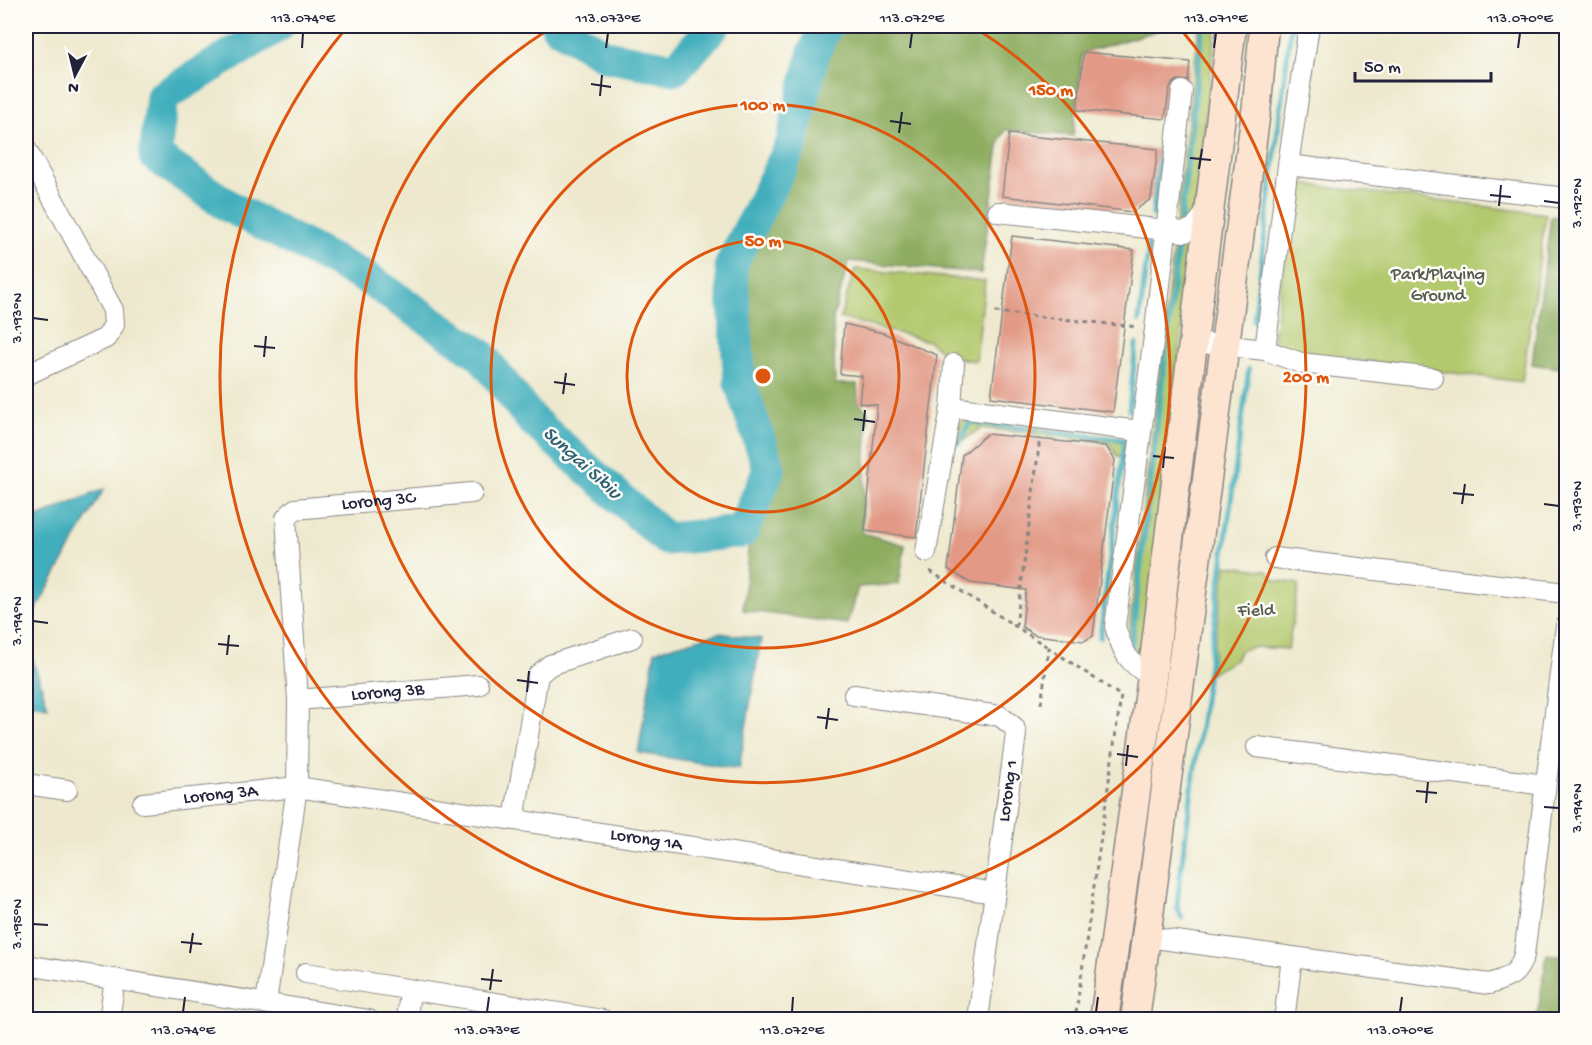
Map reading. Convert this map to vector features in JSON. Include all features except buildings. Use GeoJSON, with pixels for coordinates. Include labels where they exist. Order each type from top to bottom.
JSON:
{"type":"FeatureCollection","features":[{"type":"Feature","properties":{"kind":"street"},"geometry":{"type":"LineString","coordinates":[[1104,1020],[1152,677],[1232,26]]}},
{"type":"Feature","properties":{"kind":"street"},"geometry":{"type":"LineString","coordinates":[[1134,1020],[1148,937],[1257,104],[1264,26]]}},
{"type":"Feature","properties":{"kind":"street"},"geometry":{"type":"LineString","coordinates":[[1265,350],[1288,165],[1309,26]]}},
{"type":"Feature","properties":{"kind":"street"},"geometry":{"type":"LineString","coordinates":[[1152,677],[1124,655],[1115,626],[1139,431],[1155,329],[1164,232],[1182,91]]}},
{"type":"Feature","properties":{"kind":"street"},"geometry":{"type":"LineString","coordinates":[[26,375],[106,338],[114,325],[113,310],[27,154]]}},
{"type":"Feature","properties":{"kind":"street"},"geometry":{"type":"LineString","coordinates":[[1288,165],[1566,198]]}},
{"type":"Feature","properties":{"kind":"street"},"geometry":{"type":"LineString","coordinates":[[998,212],[1164,232],[1185,232],[1194,228],[1211,207]]}},
{"type":"Feature","properties":{"kind":"street"},"geometry":{"type":"LineString","coordinates":[[1194,342],[1265,350],[1301,363],[1433,378]]}},
{"type":"Feature","properties":{"kind":"street"},"geometry":{"type":"LineString","coordinates":[[925,560],[951,407],[954,364]]}},
{"type":"Feature","properties":{"kind":"street"},"geometry":{"type":"LineString","coordinates":[[951,407],[1042,421],[1139,431]]}},
{"type":"Feature","properties":{"kind":"street","name":"Lorong 3C"},"geometry":{"type":"LineString","coordinates":[[298,700],[286,518],[295,509],[472,493]]}},
{"type":"Feature","properties":{"kind":"street"},"geometry":{"type":"LineString","coordinates":[[1275,558],[1566,593]]}},
{"type":"Feature","properties":{"kind":"street"},"geometry":{"type":"LineString","coordinates":[[1148,937],[1489,984],[1518,970],[1524,955],[1545,786],[1561,722],[1566,626]]}},
{"type":"Feature","properties":{"kind":"street"},"geometry":{"type":"LineString","coordinates":[[514,820],[538,675],[550,665],[632,638]]}},
{"type":"Feature","properties":{"kind":"street","name":"Lorong 3B"},"geometry":{"type":"LineString","coordinates":[[298,700],[478,685]]}},
{"type":"Feature","properties":{"kind":"street","name":"Lorong 1"},"geometry":{"type":"LineString","coordinates":[[854,695],[1000,716],[1014,727],[1016,734],[978,1020]]}},
{"type":"Feature","properties":{"kind":"street"},"geometry":{"type":"LineString","coordinates":[[266,1003],[297,787],[298,700]]}},
{"type":"Feature","properties":{"kind":"street"},"geometry":{"type":"LineString","coordinates":[[1257,747],[1545,786]]}},
{"type":"Feature","properties":{"kind":"street"},"geometry":{"type":"LineString","coordinates":[[26,784],[67,790]]}},
{"type":"Feature","properties":{"kind":"street","name":"Lorong 1A"},"geometry":{"type":"LineString","coordinates":[[297,787],[995,893]]}},
{"type":"Feature","properties":{"kind":"street","name":"Lorong 3A"},"geometry":{"type":"LineString","coordinates":[[143,803],[297,787]]}},
{"type":"Feature","properties":{"kind":"street"},"geometry":{"type":"LineString","coordinates":[[1284,1020],[1292,958]]}},
{"type":"Feature","properties":{"kind":"street"},"geometry":{"type":"LineString","coordinates":[[26,965],[369,1020]]}},
{"type":"Feature","properties":{"kind":"street"},"geometry":{"type":"LineString","coordinates":[[306,974],[603,1020]]}},
{"type":"Feature","properties":{"kind":"street"},"geometry":{"type":"LineString","coordinates":[[109,1020],[115,979]]}},
{"type":"Feature","properties":{"kind":"street"},"geometry":{"type":"LineString","coordinates":[[407,1020],[410,990]]}},
{"type":"Feature","properties":{"kind":"path"},"geometry":{"type":"LineString","coordinates":[[995,312],[1155,329]]}},
{"type":"Feature","properties":{"kind":"path"},"geometry":{"type":"LineString","coordinates":[[1016,626],[1042,421]]}},
{"type":"Feature","properties":{"kind":"path"},"geometry":{"type":"LineString","coordinates":[[925,560],[1016,626],[1121,696],[1076,1020]]}},
{"type":"Feature","properties":{"kind":"path"},"geometry":{"type":"LineString","coordinates":[[1041,704],[1049,648]]}},
{"type":"Feature","properties":{"kind":"green space"},"geometry":{"type":"Polygon","coordinates":[[[837,26],[1162,26],[1159,30],[1082,53],[1073,136],[1006,130],[1000,139],[981,273],[849,261],[833,318],[835,384],[857,384],[858,402],[868,413],[862,533],[905,545],[899,584],[858,587],[847,624],[743,610],[749,539],[775,467],[749,386],[736,269],[796,156],[821,59],[837,26]]]}},
{"type":"Feature","properties":{"kind":"green space"},"geometry":{"type":"Polygon","coordinates":[[[1199,26],[1216,26],[1145,664],[1126,657],[1199,26]]]}},
{"type":"Feature","properties":{"kind":"green space","name":"Park/Playing Ground"},"geometry":{"type":"Polygon","coordinates":[[[1294,183],[1546,214],[1522,382],[1272,349],[1294,183]]]}},
{"type":"Feature","properties":{"kind":"green space"},"geometry":{"type":"Polygon","coordinates":[[[1551,216],[1566,218],[1566,369],[1532,364],[1551,216]]]}},
{"type":"Feature","properties":{"kind":"green space"},"geometry":{"type":"Polygon","coordinates":[[[855,269],[985,281],[976,361],[949,357],[928,341],[840,318],[855,269]]]}},
{"type":"Feature","properties":{"kind":"green space"},"geometry":{"type":"Polygon","coordinates":[[[967,419],[1116,438],[1125,446],[1124,460],[1117,456],[1109,443],[981,428],[964,440],[958,440],[960,422],[967,419]]]}},
{"type":"Feature","properties":{"kind":"green space","name":"Field"},"geometry":{"type":"Polygon","coordinates":[[[1226,565],[1267,571],[1275,580],[1299,584],[1288,649],[1255,647],[1241,650],[1235,660],[1210,674],[1226,565]]]}},
{"type":"Feature","properties":{"kind":"green space"},"geometry":{"type":"Polygon","coordinates":[[[1547,954],[1566,957],[1566,1019],[1537,1019],[1547,954]]]}},
{"type":"Feature","properties":{"kind":"water"},"geometry":{"type":"Polygon","coordinates":[[[104,489],[26,627],[26,522],[104,489]]]}},
{"type":"Feature","properties":{"kind":"water"},"geometry":{"type":"Polygon","coordinates":[[[719,633],[761,639],[739,769],[638,753],[655,651],[719,633]]]}},
{"type":"Feature","properties":{"kind":"water"},"geometry":{"type":"Polygon","coordinates":[[[26,639],[48,707],[26,703],[26,639]]]}},
{"type":"Feature","properties":{"kind":"waterway","name":"Sungai Sibiu"},"geometry":{"type":"LineString","coordinates":[[278,26],[162,97],[155,156],[230,207],[368,279],[481,355],[531,419],[666,539],[742,532],[769,469],[740,383],[731,265],[791,146],[814,52],[826,26]]}},
{"type":"Feature","properties":{"kind":"waterway","name":"Sungai Sibiu"},"geometry":{"type":"LineString","coordinates":[[557,26],[606,56],[675,69],[714,26]]}},
{"type":"Feature","properties":{"kind":"waterway"},"geometry":{"type":"LineString","coordinates":[[1181,220],[1203,26]]}},
{"type":"Feature","properties":{"kind":"waterway"},"geometry":{"type":"LineString","coordinates":[[1254,321],[1291,26]]}},
{"type":"Feature","properties":{"kind":"waterway"},"geometry":{"type":"LineString","coordinates":[[1153,215],[1163,127]]}},
{"type":"Feature","properties":{"kind":"waterway"},"geometry":{"type":"LineString","coordinates":[[1139,321],[1149,244]]}},
{"type":"Feature","properties":{"kind":"waterway"},"geometry":{"type":"LineString","coordinates":[[1131,650],[1178,245]]}},
{"type":"Feature","properties":{"kind":"waterway"},"geometry":{"type":"LineString","coordinates":[[1129,410],[1136,344]]}},
{"type":"Feature","properties":{"kind":"waterway"},"geometry":{"type":"LineString","coordinates":[[1182,918],[1177,907],[1180,877],[1249,369]]}},
{"type":"Feature","properties":{"kind":"waterway"},"geometry":{"type":"LineString","coordinates":[[959,443],[970,422],[1037,430]]}},
{"type":"Feature","properties":{"kind":"waterway"},"geometry":{"type":"LineString","coordinates":[[1046,431],[1125,440],[1100,638]]}}]}
